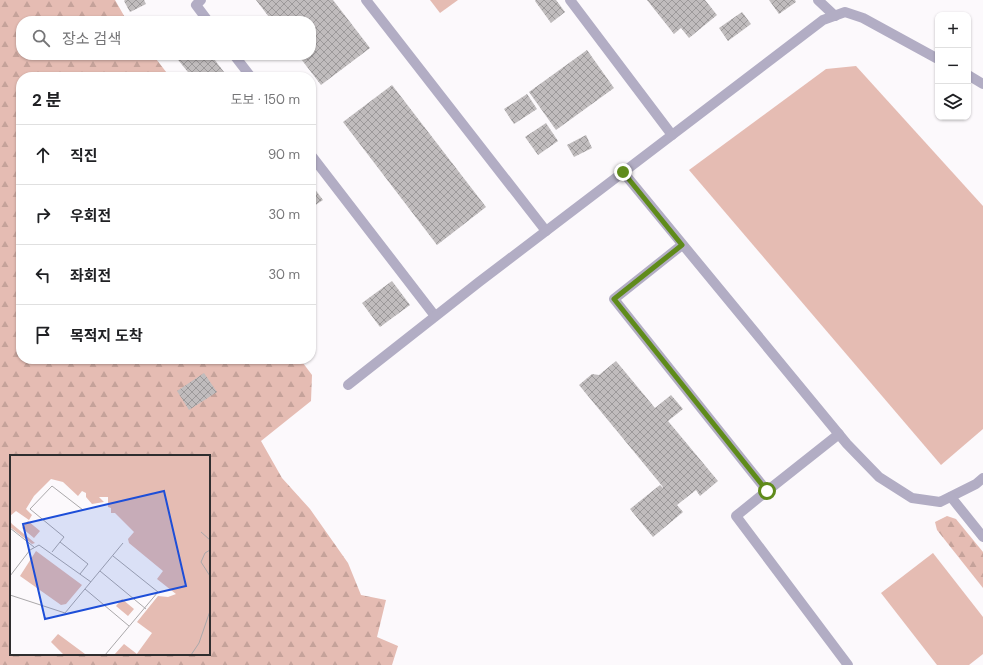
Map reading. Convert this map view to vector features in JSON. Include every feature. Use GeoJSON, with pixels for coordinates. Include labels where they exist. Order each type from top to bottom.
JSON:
{"type":"FeatureCollection","features":[{"type":"Feature","properties":{"kind":"lane"},"geometry":{"type":"LineString","coordinates":[[201,0],[196,4],[204,16]]}},
{"type":"Feature","properties":{"kind":"lane"},"geometry":{"type":"LineString","coordinates":[[366,0],[546,231]]}},
{"type":"Feature","properties":{"kind":"lane"},"geometry":{"type":"LineString","coordinates":[[570,0],[672,135]]}},
{"type":"Feature","properties":{"kind":"lane"},"geometry":{"type":"LineString","coordinates":[[818,0],[835,16]]}},
{"type":"Feature","properties":{"kind":"lane"},"geometry":{"type":"LineString","coordinates":[[348,385],[435,316],[823,20],[845,12],[863,18],[935,57]]}},
{"type":"Feature","properties":{"kind":"lane"},"geometry":{"type":"LineString","coordinates":[[238,60],[247,72]]}},
{"type":"Feature","properties":{"kind":"lane"},"geometry":{"type":"LineString","coordinates":[[971,77],[983,84]]}},
{"type":"Feature","properties":{"kind":"lane"},"geometry":{"type":"LineString","coordinates":[[316,161],[435,316]]}},
{"type":"Feature","properties":{"kind":"lane"},"geometry":{"type":"LineString","coordinates":[[623,172],[847,444],[879,477],[912,498],[940,502],[976,484],[983,478]]}},
{"type":"Feature","properties":{"kind":"lane"},"geometry":{"type":"LineString","coordinates":[[682,245],[614,299],[767,491]]}},
{"type":"Feature","properties":{"kind":"lane"},"geometry":{"type":"LineString","coordinates":[[839,434],[736,516],[848,665]]}},
{"type":"Feature","properties":{"kind":"lane"},"geometry":{"type":"LineString","coordinates":[[951,497],[983,537]]}},
{"type":"Feature","properties":{"kind":"green space"},"geometry":{"type":"Polygon","coordinates":[[[0,0],[115,0],[124,16],[16,16],[16,60],[157,60],[166,72],[16,72],[16,364],[304,364],[312,375],[311,401],[261,441],[282,478],[310,509],[348,563],[361,595],[386,600],[377,637],[398,646],[392,665],[0,665],[0,0]]]}},
{"type":"Feature","properties":{"kind":"green space"},"geometry":{"type":"Polygon","coordinates":[[[430,0],[458,0],[440,13],[430,0]]]}},
{"type":"Feature","properties":{"kind":"green space"},"geometry":{"type":"Polygon","coordinates":[[[856,66],[983,206],[983,429],[941,465],[689,170],[826,69],[856,66]]]}},
{"type":"Feature","properties":{"kind":"green space"},"geometry":{"type":"Polygon","coordinates":[[[947,516],[956,519],[983,552],[983,588],[937,530],[935,522],[947,516]]]}},
{"type":"Feature","properties":{"kind":"green space"},"geometry":{"type":"Polygon","coordinates":[[[933,553],[983,617],[983,654],[969,665],[937,665],[881,593],[933,553]]]}},
{"type":"Feature","properties":{"kind":"building"},"geometry":{"type":"Polygon","coordinates":[[[144,0],[146,4],[130,12],[124,1],[144,0]]]}},
{"type":"Feature","properties":{"kind":"building"},"geometry":{"type":"Polygon","coordinates":[[[256,0],[333,0],[370,48],[321,85],[316,78],[316,72],[311,72],[302,60],[316,60],[316,16],[268,16],[256,0]]]}},
{"type":"Feature","properties":{"kind":"building"},"geometry":{"type":"Polygon","coordinates":[[[556,0],[565,12],[551,23],[535,1],[556,0]]]}},
{"type":"Feature","properties":{"kind":"building"},"geometry":{"type":"Polygon","coordinates":[[[647,0],[705,0],[717,15],[689,38],[681,28],[674,34],[647,0]]]}},
{"type":"Feature","properties":{"kind":"building"},"geometry":{"type":"Polygon","coordinates":[[[769,0],[795,0],[796,2],[779,14],[769,0]]]}},
{"type":"Feature","properties":{"kind":"building"},"geometry":{"type":"Polygon","coordinates":[[[742,12],[751,24],[728,41],[719,28],[742,12]]]}},
{"type":"Feature","properties":{"kind":"building"},"geometry":{"type":"Polygon","coordinates":[[[587,50],[614,88],[556,130],[529,92],[587,50]]]}},
{"type":"Feature","properties":{"kind":"building"},"geometry":{"type":"Polygon","coordinates":[[[178,60],[215,60],[224,72],[188,72],[178,60]]]}},
{"type":"Feature","properties":{"kind":"building"},"geometry":{"type":"Polygon","coordinates":[[[392,85],[486,207],[437,245],[343,122],[392,85]]]}},
{"type":"Feature","properties":{"kind":"building"},"geometry":{"type":"Polygon","coordinates":[[[527,94],[537,109],[514,124],[504,109],[527,94]]]}},
{"type":"Feature","properties":{"kind":"building"},"geometry":{"type":"Polygon","coordinates":[[[546,123],[558,141],[538,155],[525,137],[546,123]]]}},
{"type":"Feature","properties":{"kind":"building"},"geometry":{"type":"Polygon","coordinates":[[[586,135],[592,148],[574,157],[567,145],[586,135]]]}},
{"type":"Feature","properties":{"kind":"building"},"geometry":{"type":"Polygon","coordinates":[[[316,191],[323,200],[316,205],[316,191]]]}},
{"type":"Feature","properties":{"kind":"building"},"geometry":{"type":"Polygon","coordinates":[[[392,281],[410,305],[380,327],[362,303],[392,281]]]}},
{"type":"Feature","properties":{"kind":"building"},"geometry":{"type":"Polygon","coordinates":[[[616,361],[655,408],[671,395],[683,409],[668,421],[718,481],[700,496],[696,490],[677,505],[683,512],[653,537],[630,509],[660,485],[663,487],[579,385],[592,374],[599,375],[616,361]]]}},
{"type":"Feature","properties":{"kind":"building"},"geometry":{"type":"Polygon","coordinates":[[[204,373],[217,392],[189,410],[177,391],[204,373]]]}},
{"type":"Feature","properties":{"kind":"route"},"geometry":{"type":"LineString","coordinates":[[623,172],[682,245],[614,299],[767,491]]}}]}
